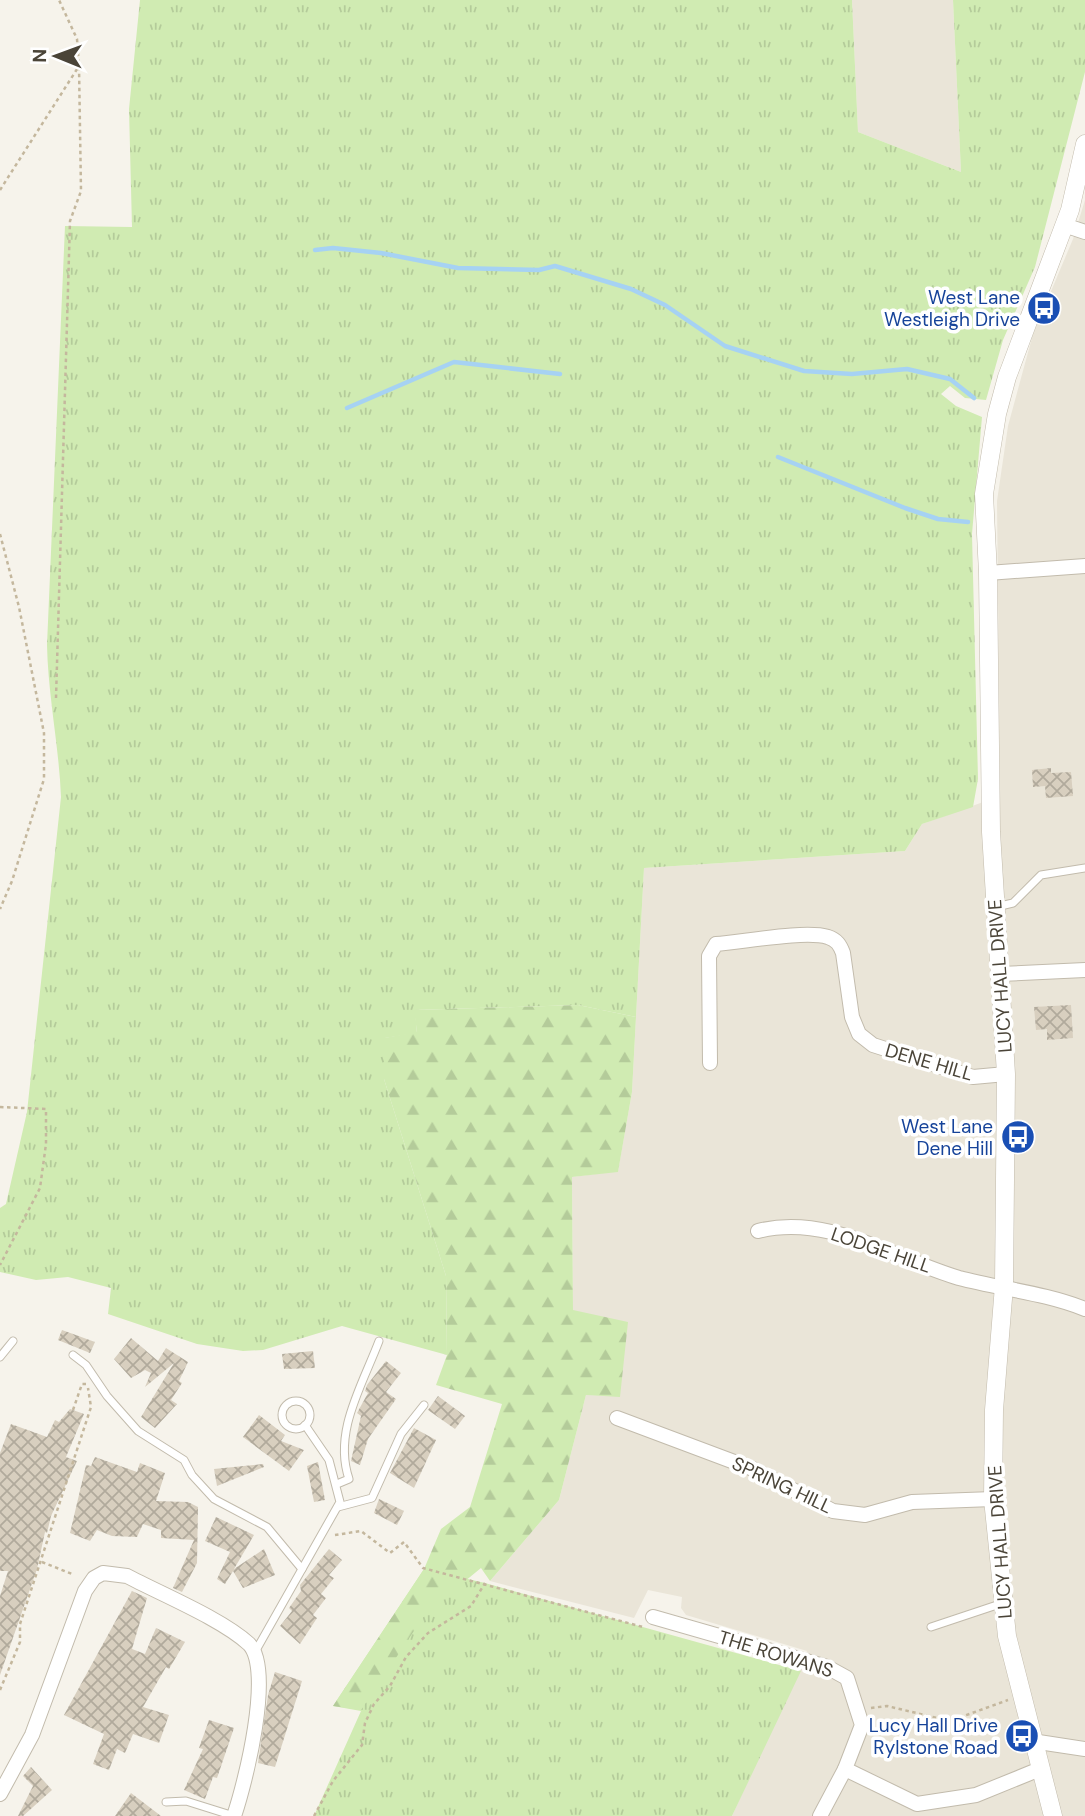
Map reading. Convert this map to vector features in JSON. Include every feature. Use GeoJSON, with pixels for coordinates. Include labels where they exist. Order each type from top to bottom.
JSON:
{"type":"FeatureCollection","features":[{"type":"Feature","properties":{"kind":"street","name":"LUCY HALL DRIVE"},"geometry":{"type":"LineString","coordinates":[[1053,1816],[1007,1636],[993,1499],[994,1410],[1004,1286],[1006,1074],[991,832],[988,573],[984,494],[997,414],[1007,377],[1064,225],[1085,144]]}},
{"type":"Feature","properties":{"kind":"street"},"geometry":{"type":"LineString","coordinates":[[1064,225],[1085,232]]}},
{"type":"Feature","properties":{"kind":"street"},"geometry":{"type":"LineString","coordinates":[[988,573],[1085,566]]}},
{"type":"Feature","properties":{"kind":"street","name":"DENE HILL"},"geometry":{"type":"LineString","coordinates":[[710,1063],[709,956],[716,944],[812,936],[828,937],[839,943],[843,953],[852,1017],[859,1034],[873,1045],[973,1077],[1006,1074]]}},
{"type":"Feature","properties":{"kind":"street"},"geometry":{"type":"LineString","coordinates":[[1000,974],[1085,971]]}},
{"type":"Feature","properties":{"kind":"street","name":"LODGE HILL"},"geometry":{"type":"LineString","coordinates":[[758,1231],[778,1226],[806,1226],[959,1278],[1004,1286],[1085,1310]]}},
{"type":"Feature","properties":{"kind":"street","name":"SPRING HILL"},"geometry":{"type":"LineString","coordinates":[[617,1418],[753,1469],[833,1511],[865,1515],[912,1502],[993,1499]]}},
{"type":"Feature","properties":{"kind":"street"},"geometry":{"type":"LineString","coordinates":[[0,1794],[32,1735],[85,1591],[94,1578],[103,1573],[127,1576],[211,1620],[248,1643],[255,1652],[259,1691],[244,1783],[234,1816]]}},
{"type":"Feature","properties":{"kind":"street","name":"THE ROWANS"},"geometry":{"type":"LineString","coordinates":[[653,1617],[827,1667],[847,1678],[862,1724],[845,1769],[820,1816]]}},
{"type":"Feature","properties":{"kind":"street"},"geometry":{"type":"LineString","coordinates":[[1032,1741],[1085,1749]]}},
{"type":"Feature","properties":{"kind":"street"},"geometry":{"type":"LineString","coordinates":[[845,1769],[917,1804],[976,1795],[1040,1769]]}},
{"type":"Feature","properties":{"kind":"lane"},"geometry":{"type":"LineString","coordinates":[[996,907],[1013,903],[1041,874],[1085,868]]}},
{"type":"Feature","properties":{"kind":"lane"},"geometry":{"type":"LineString","coordinates":[[0,1357],[13,1341]]}},
{"type":"Feature","properties":{"kind":"lane"},"geometry":{"type":"LineString","coordinates":[[337,1484],[349,1479],[343,1461],[342,1440],[379,1341]]}},
{"type":"Feature","properties":{"kind":"lane"},"geometry":{"type":"LineString","coordinates":[[73,1354],[138,1431],[184,1460],[192,1475],[220,1503],[267,1527],[302,1569]]}},
{"type":"Feature","properties":{"kind":"lane"},"geometry":{"type":"LineString","coordinates":[[296,1401],[305,1404],[310,1417],[305,1425],[293,1429],[285,1424],[282,1411],[287,1403],[296,1401]]}},
{"type":"Feature","properties":{"kind":"lane"},"geometry":{"type":"LineString","coordinates":[[338,1507],[372,1498],[401,1434],[425,1405]]}},
{"type":"Feature","properties":{"kind":"lane"},"geometry":{"type":"LineString","coordinates":[[255,1652],[341,1502],[329,1460],[305,1425]]}},
{"type":"Feature","properties":{"kind":"lane"},"geometry":{"type":"LineString","coordinates":[[931,1627],[1003,1602]]}},
{"type":"Feature","properties":{"kind":"lane"},"geometry":{"type":"LineString","coordinates":[[166,1802],[186,1801],[234,1816]]}},
{"type":"Feature","properties":{"kind":"path"},"geometry":{"type":"LineString","coordinates":[[56,698],[70,221],[81,191],[77,39],[59,0]]}},
{"type":"Feature","properties":{"kind":"path"},"geometry":{"type":"LineString","coordinates":[[0,190],[79,66]]}},
{"type":"Feature","properties":{"kind":"path"},"geometry":{"type":"LineString","coordinates":[[0,534],[16,595],[44,733],[44,779],[12,881],[0,909]]}},
{"type":"Feature","properties":{"kind":"path"},"geometry":{"type":"LineString","coordinates":[[0,1107],[46,1109],[46,1144],[40,1188],[0,1265]]}},
{"type":"Feature","properties":{"kind":"path"},"geometry":{"type":"LineString","coordinates":[[73,1410],[82,1384],[87,1384],[94,1378]]}},
{"type":"Feature","properties":{"kind":"path"},"geometry":{"type":"LineString","coordinates":[[0,1690],[20,1642],[20,1624],[91,1406],[87,1384]]}},
{"type":"Feature","properties":{"kind":"path"},"geometry":{"type":"LineString","coordinates":[[318,1538],[361,1531],[390,1553],[404,1542],[423,1568],[485,1583],[643,1629],[653,1617]]}},
{"type":"Feature","properties":{"kind":"path"},"geometry":{"type":"LineString","coordinates":[[41,1562],[72,1574]]}},
{"type":"Feature","properties":{"kind":"path"},"geometry":{"type":"LineString","coordinates":[[314,1816],[333,1781],[362,1745],[365,1723],[374,1704],[390,1686],[406,1657],[428,1633],[471,1606],[485,1583]]}},
{"type":"Feature","properties":{"kind":"path"},"geometry":{"type":"LineString","coordinates":[[858,1709],[887,1706],[950,1721],[951,1718],[1021,1696]]}},
{"type":"Feature","properties":{"kind":"shaded area"},"geometry":{"type":"Polygon","coordinates":[[[852,0],[953,0],[961,172],[858,132],[852,0]]]}},
{"type":"Feature","properties":{"kind":"shaded area"},"geometry":{"type":"Polygon","coordinates":[[[1085,200],[1085,1816],[732,1816],[807,1651],[686,1615],[681,1608],[682,1597],[648,1590],[634,1618],[490,1581],[559,1500],[586,1395],[620,1396],[573,1311],[572,1177],[618,1171],[632,1092],[644,868],[905,851],[922,824],[1000,796],[997,501],[1008,426],[1033,334],[1073,239],[1085,200]]]}},
{"type":"Feature","properties":{"kind":"green space"},"geometry":{"type":"Polygon","coordinates":[[[140,0],[852,0],[858,132],[961,172],[953,0],[1085,0],[1085,72],[1035,267],[1003,340],[986,400],[965,398],[950,386],[941,394],[956,406],[982,417],[972,534],[978,779],[973,807],[922,824],[905,851],[644,868],[636,1017],[578,1005],[415,1010],[417,1033],[385,1038],[384,1079],[446,1276],[447,1355],[342,1326],[263,1350],[243,1351],[197,1344],[108,1314],[111,1288],[68,1277],[36,1280],[0,1272],[0,1208],[6,1204],[27,1112],[61,797],[47,645],[65,226],[132,227],[129,109],[140,0]]]}},
{"type":"Feature","properties":{"kind":"green space"},"geometry":{"type":"Polygon","coordinates":[[[578,1005],[636,1017],[632,1092],[618,1172],[572,1177],[573,1310],[628,1322],[620,1397],[586,1395],[559,1500],[490,1581],[481,1568],[426,1613],[361,1710],[333,1706],[424,1569],[441,1529],[470,1507],[502,1404],[436,1385],[447,1355],[446,1276],[384,1079],[384,1038],[417,1032],[414,1010],[578,1005]]]}},
{"type":"Feature","properties":{"kind":"green space"},"geometry":{"type":"Polygon","coordinates":[[[424,1569],[485,1583],[801,1671],[732,1816],[314,1816],[361,1711],[333,1706],[424,1569]]]}},
{"type":"Feature","properties":{"kind":"building"},"geometry":{"type":"Polygon","coordinates":[[[1051,768],[1051,773],[1071,772],[1073,796],[1046,798],[1045,786],[1033,787],[1032,770],[1051,768]]]}},
{"type":"Feature","properties":{"kind":"building"},"geometry":{"type":"Polygon","coordinates":[[[1071,1005],[1073,1038],[1047,1040],[1047,1029],[1036,1030],[1034,1007],[1071,1005]]]}},
{"type":"Feature","properties":{"kind":"building"},"geometry":{"type":"Polygon","coordinates":[[[62,1330],[95,1342],[90,1353],[58,1340],[62,1330]]]}},
{"type":"Feature","properties":{"kind":"building"},"geometry":{"type":"Polygon","coordinates":[[[131,1338],[158,1361],[166,1348],[188,1362],[179,1381],[182,1383],[171,1400],[177,1404],[155,1428],[141,1417],[174,1363],[145,1387],[151,1373],[145,1370],[131,1378],[114,1359],[131,1338]]]}},
{"type":"Feature","properties":{"kind":"building"},"geometry":{"type":"Polygon","coordinates":[[[313,1351],[315,1368],[284,1369],[282,1354],[313,1351]]]}},
{"type":"Feature","properties":{"kind":"building"},"geometry":{"type":"Polygon","coordinates":[[[386,1361],[401,1373],[386,1392],[396,1399],[368,1439],[360,1465],[351,1461],[361,1416],[357,1413],[368,1393],[365,1391],[367,1385],[386,1361]]]}},
{"type":"Feature","properties":{"kind":"building"},"geometry":{"type":"Polygon","coordinates":[[[438,1396],[465,1416],[455,1429],[428,1410],[438,1396]]]}},
{"type":"Feature","properties":{"kind":"building"},"geometry":{"type":"Polygon","coordinates":[[[70,1409],[84,1414],[66,1457],[77,1461],[51,1516],[47,1533],[45,1532],[37,1569],[0,1675],[0,1596],[8,1571],[0,1571],[0,1453],[11,1424],[47,1437],[55,1420],[59,1422],[70,1409]]]}},
{"type":"Feature","properties":{"kind":"building"},"geometry":{"type":"Polygon","coordinates":[[[259,1415],[285,1435],[281,1441],[304,1450],[289,1471],[243,1437],[259,1415]]]}},
{"type":"Feature","properties":{"kind":"building"},"geometry":{"type":"Polygon","coordinates":[[[414,1428],[436,1440],[414,1488],[390,1473],[414,1428]]]}},
{"type":"Feature","properties":{"kind":"building"},"geometry":{"type":"Polygon","coordinates":[[[95,1457],[137,1472],[140,1463],[165,1473],[156,1501],[188,1502],[198,1507],[197,1563],[182,1592],[173,1588],[194,1540],[161,1538],[161,1530],[143,1524],[137,1537],[112,1536],[97,1530],[90,1541],[70,1533],[86,1465],[91,1466],[95,1457]]]}},
{"type":"Feature","properties":{"kind":"building"},"geometry":{"type":"Polygon","coordinates":[[[318,1462],[325,1500],[314,1502],[307,1466],[318,1462]]]}},
{"type":"Feature","properties":{"kind":"building"},"geometry":{"type":"Polygon","coordinates":[[[263,1464],[264,1467],[217,1486],[214,1469],[263,1464]]]}},
{"type":"Feature","properties":{"kind":"building"},"geometry":{"type":"Polygon","coordinates":[[[379,1499],[404,1511],[397,1525],[374,1513],[379,1499]]]}},
{"type":"Feature","properties":{"kind":"building"},"geometry":{"type":"Polygon","coordinates":[[[216,1517],[254,1535],[234,1569],[264,1549],[275,1575],[243,1588],[233,1571],[225,1584],[217,1579],[230,1552],[205,1541],[216,1517]]]}},
{"type":"Feature","properties":{"kind":"building"},"geometry":{"type":"Polygon","coordinates":[[[329,1549],[342,1560],[329,1575],[334,1578],[321,1594],[326,1598],[313,1615],[317,1618],[300,1644],[280,1626],[292,1611],[289,1608],[301,1591],[300,1585],[329,1549]]]}},
{"type":"Feature","properties":{"kind":"building"},"geometry":{"type":"Polygon","coordinates":[[[132,1591],[147,1598],[132,1649],[145,1654],[156,1628],[185,1642],[169,1669],[166,1667],[143,1707],[169,1715],[159,1743],[133,1734],[125,1753],[117,1749],[109,1770],[93,1764],[104,1734],[64,1715],[132,1591]]]}},
{"type":"Feature","properties":{"kind":"building"},"geometry":{"type":"Polygon","coordinates":[[[275,1672],[302,1681],[275,1767],[258,1763],[268,1695],[275,1672]]]}},
{"type":"Feature","properties":{"kind":"building"},"geometry":{"type":"Polygon","coordinates":[[[209,1720],[234,1728],[217,1778],[213,1777],[205,1799],[184,1790],[203,1749],[199,1748],[209,1720]]]}},
{"type":"Feature","properties":{"kind":"building"},"geometry":{"type":"Polygon","coordinates":[[[31,1767],[52,1790],[23,1816],[18,1816],[33,1786],[23,1776],[31,1767]]]}},
{"type":"Feature","properties":{"kind":"building"},"geometry":{"type":"Polygon","coordinates":[[[131,1793],[161,1816],[115,1816],[131,1793]]]}},
{"type":"Feature","properties":{"kind":"waterway"},"geometry":{"type":"LineString","coordinates":[[315,250],[333,248],[381,253],[458,268],[539,270],[555,266],[631,289],[665,305],[725,346],[804,371],[852,374],[907,369],[950,379],[974,398]]}},
{"type":"Feature","properties":{"kind":"waterway"},"geometry":{"type":"LineString","coordinates":[[347,408],[454,362],[560,374]]}},
{"type":"Feature","properties":{"kind":"waterway"},"geometry":{"type":"LineString","coordinates":[[778,457],[905,508],[938,519],[968,522]]}},
{"type":"Feature","properties":{"kind":"place","name":"West Lane Westleigh Drive"},"geometry":{"type":"Point","coordinates":[1044,308]}},
{"type":"Feature","properties":{"kind":"place","name":"West Lane Dene Hill"},"geometry":{"type":"Point","coordinates":[1018,1137]}},
{"type":"Feature","properties":{"kind":"place","name":"Lucy Hall Drive Rylstone Road"},"geometry":{"type":"Point","coordinates":[1022,1736]}}]}
